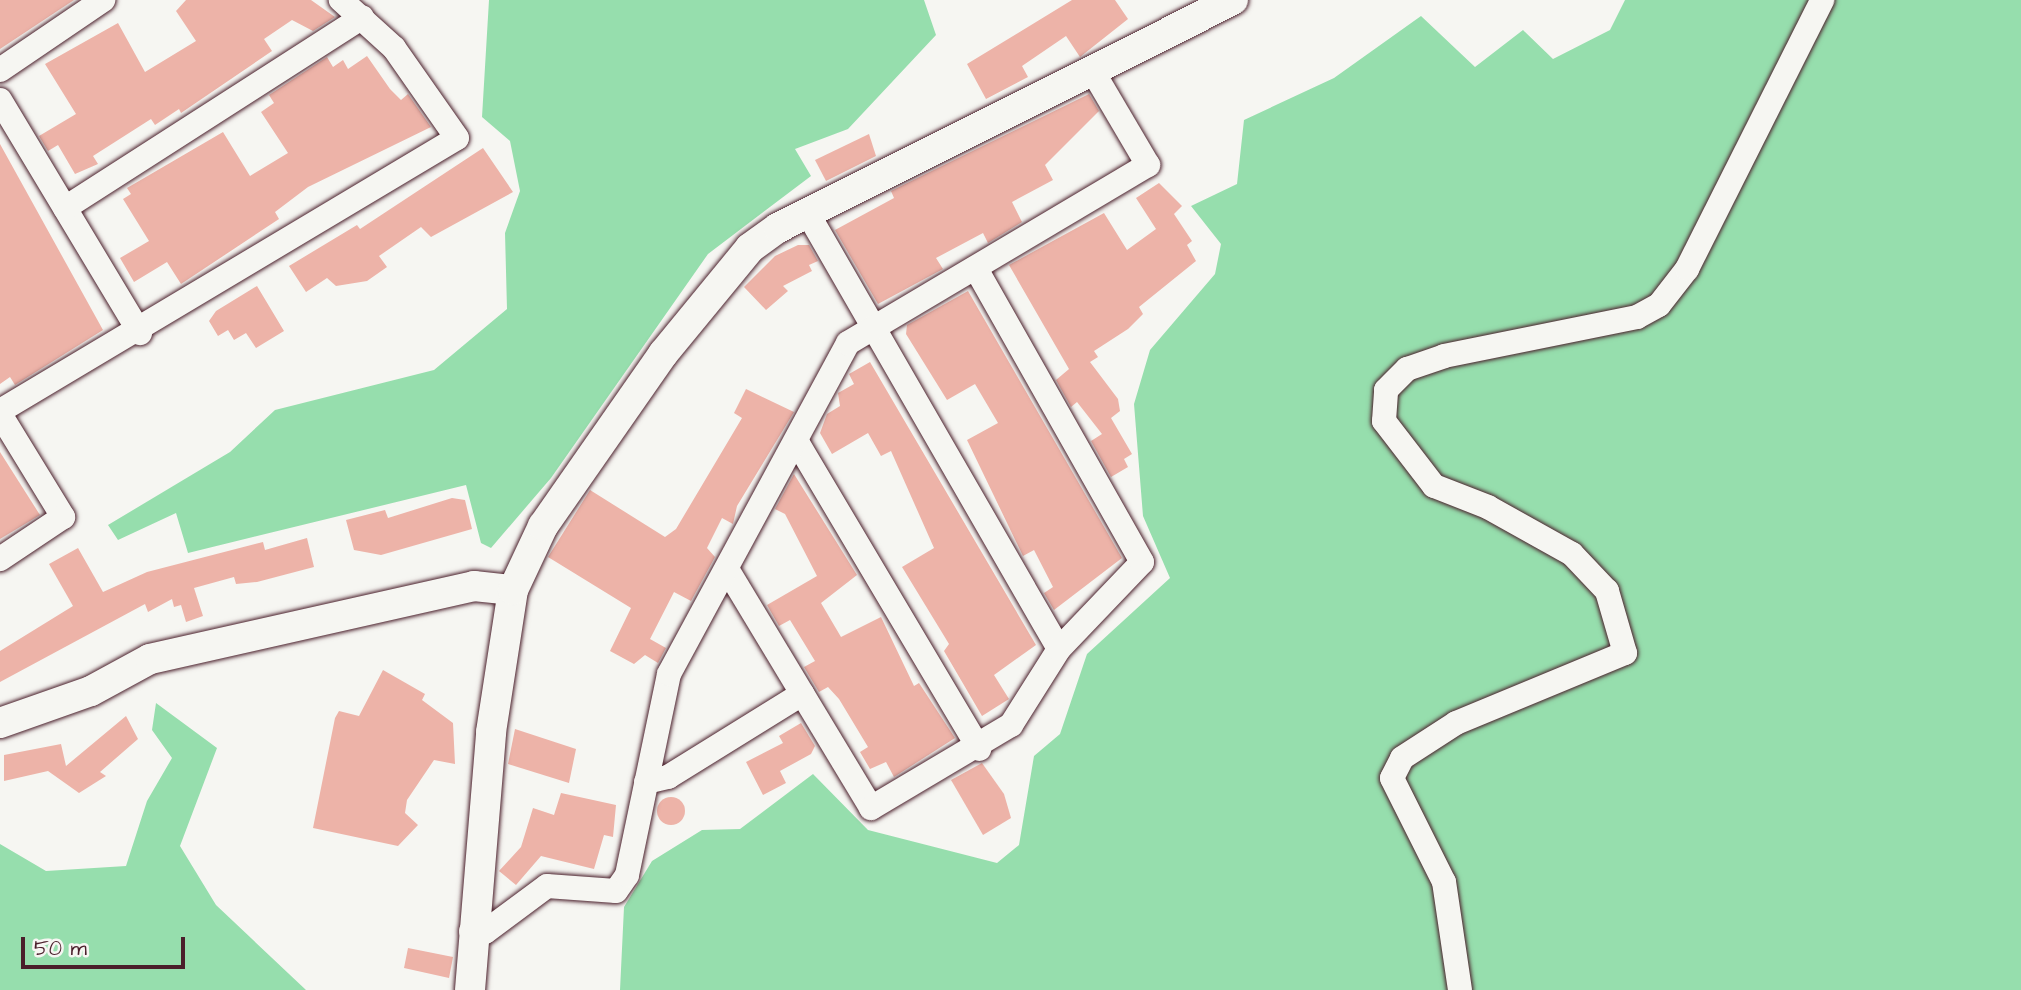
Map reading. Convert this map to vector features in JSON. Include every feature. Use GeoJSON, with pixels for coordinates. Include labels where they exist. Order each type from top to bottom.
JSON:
{"type":"FeatureCollection","features":[{"type":"Feature","properties":{"kind":"street"},"geometry":{"type":"LineString","coordinates":[[0,70],[103,0]]}},
{"type":"Feature","properties":{"kind":"street"},"geometry":{"type":"LineString","coordinates":[[0,559],[63,517],[0,412],[140,333],[457,138],[394,48],[341,0]]}},
{"type":"Feature","properties":{"kind":"street"},"geometry":{"type":"LineString","coordinates":[[470,990],[471,930],[513,590],[543,526],[663,354],[750,248],[807,212],[1233,0]]}},
{"type":"Feature","properties":{"kind":"street"},"geometry":{"type":"LineString","coordinates":[[1460,990],[1444,882],[1392,778],[1402,758],[1456,723],[1625,653],[1606,591],[1572,554],[1488,507],[1434,486],[1384,421],[1386,390],[1407,369],[1444,356],[1637,317],[1659,305],[1687,269],[1822,0]]}},
{"type":"Feature","properties":{"kind":"street"},"geometry":{"type":"LineString","coordinates":[[65,208],[362,17]]}},
{"type":"Feature","properties":{"kind":"street"},"geometry":{"type":"LineString","coordinates":[[471,930],[485,932],[547,886],[616,891],[627,875],[669,674],[797,442],[848,343],[1148,165],[1091,70]]}},
{"type":"Feature","properties":{"kind":"street"},"geometry":{"type":"LineString","coordinates":[[0,100],[140,333]]}},
{"type":"Feature","properties":{"kind":"street"},"geometry":{"type":"LineString","coordinates":[[807,212],[871,330],[1059,649]]}},
{"type":"Feature","properties":{"kind":"street"},"geometry":{"type":"LineString","coordinates":[[727,569],[871,808],[979,749],[1010,725],[1059,649],[1142,562],[976,268]]}},
{"type":"Feature","properties":{"kind":"street"},"geometry":{"type":"LineString","coordinates":[[797,442],[979,749]]}},
{"type":"Feature","properties":{"kind":"street"},"geometry":{"type":"LineString","coordinates":[[0,723],[91,691],[150,659],[474,586],[513,590]]}},
{"type":"Feature","properties":{"kind":"street"},"geometry":{"type":"LineString","coordinates":[[646,782],[668,777],[802,694]]}},
{"type":"Feature","properties":{"kind":"green space"},"geometry":{"type":"Polygon","coordinates":[[[489,0],[924,0],[936,35],[848,129],[795,149],[811,176],[708,254],[551,478],[491,548],[481,543],[466,485],[188,553],[176,513],[118,540],[108,525],[230,452],[275,410],[434,370],[507,309],[505,233],[520,191],[510,141],[482,117],[489,0]]]}},
{"type":"Feature","properties":{"kind":"green space"},"geometry":{"type":"Polygon","coordinates":[[[1625,0],[2021,0],[2021,990],[620,990],[624,907],[652,861],[702,830],[740,829],[813,774],[868,830],[997,863],[1019,845],[1034,756],[1060,734],[1087,654],[1170,578],[1143,516],[1134,404],[1150,350],[1215,274],[1221,244],[1191,206],[1237,184],[1244,120],[1334,78],[1421,16],[1475,67],[1523,30],[1553,59],[1610,30],[1625,0]]]}},
{"type":"Feature","properties":{"kind":"green space"},"geometry":{"type":"Polygon","coordinates":[[[156,703],[217,748],[180,846],[216,905],[306,990],[0,990],[0,844],[46,871],[126,866],[147,801],[172,758],[152,730],[156,703]]]}},
{"type":"Feature","properties":{"kind":"building"},"geometry":{"type":"Polygon","coordinates":[[[0,0],[74,0],[0,49],[0,0]]]}},
{"type":"Feature","properties":{"kind":"building"},"geometry":{"type":"Polygon","coordinates":[[[186,0],[311,0],[335,17],[313,31],[292,20],[264,39],[272,51],[181,113],[179,109],[155,125],[151,119],[93,156],[98,164],[75,174],[58,145],[48,151],[39,136],[76,114],[45,64],[118,23],[145,72],[196,41],[176,11],[186,0]]]}},
{"type":"Feature","properties":{"kind":"building"},"geometry":{"type":"Polygon","coordinates":[[[1072,0],[1115,0],[1128,19],[1080,57],[1066,36],[1022,66],[1028,77],[986,99],[967,64],[1072,0]]]}},
{"type":"Feature","properties":{"kind":"building"},"geometry":{"type":"Polygon","coordinates":[[[367,56],[401,100],[408,94],[431,127],[308,187],[275,212],[279,219],[181,284],[167,262],[134,282],[120,258],[149,241],[123,199],[131,194],[127,188],[223,132],[250,176],[288,153],[261,112],[274,103],[269,95],[327,57],[333,67],[343,60],[348,69],[367,56]]]}},
{"type":"Feature","properties":{"kind":"building"},"geometry":{"type":"Polygon","coordinates":[[[1089,94],[1099,111],[1045,165],[1053,180],[1012,202],[1022,222],[988,243],[983,233],[936,258],[943,269],[878,304],[835,230],[894,198],[891,191],[1089,94]]]}},
{"type":"Feature","properties":{"kind":"building"},"geometry":{"type":"Polygon","coordinates":[[[869,134],[876,156],[826,181],[815,160],[869,134]]]}},
{"type":"Feature","properties":{"kind":"building"},"geometry":{"type":"Polygon","coordinates":[[[0,144],[103,330],[15,385],[10,377],[0,384],[0,144]]]}},
{"type":"Feature","properties":{"kind":"building"},"geometry":{"type":"Polygon","coordinates":[[[483,148],[513,192],[431,237],[421,227],[379,256],[387,267],[367,281],[336,286],[327,278],[306,292],[289,266],[357,225],[360,229],[483,148]]]}},
{"type":"Feature","properties":{"kind":"building"},"geometry":{"type":"Polygon","coordinates":[[[1159,183],[1182,206],[1174,214],[1192,241],[1187,245],[1196,261],[1139,307],[1143,314],[1128,329],[1094,351],[1098,357],[1090,362],[1118,399],[1120,411],[1111,418],[1132,454],[1124,459],[1128,467],[1111,477],[1091,441],[1102,434],[1077,402],[1071,407],[1056,380],[1069,369],[1009,265],[1104,213],[1127,250],[1156,229],[1136,198],[1159,183]]]}},
{"type":"Feature","properties":{"kind":"building"},"geometry":{"type":"Polygon","coordinates":[[[798,245],[809,245],[818,261],[809,265],[812,271],[783,286],[788,291],[766,310],[744,287],[775,256],[798,245]]]}},
{"type":"Feature","properties":{"kind":"building"},"geometry":{"type":"Polygon","coordinates":[[[257,286],[284,331],[256,348],[246,333],[234,340],[228,330],[218,336],[209,321],[216,311],[257,286]]]}},
{"type":"Feature","properties":{"kind":"building"},"geometry":{"type":"Polygon","coordinates":[[[968,291],[1122,558],[1054,610],[1044,593],[1053,587],[1034,550],[1023,556],[967,440],[998,423],[975,384],[947,400],[906,334],[907,325],[968,291]]]}},
{"type":"Feature","properties":{"kind":"building"},"geometry":{"type":"Polygon","coordinates":[[[870,362],[1036,645],[994,675],[1009,699],[982,716],[944,651],[949,644],[902,567],[934,548],[891,451],[881,456],[868,433],[832,454],[820,433],[827,414],[840,406],[838,393],[854,384],[849,374],[870,362]]]}},
{"type":"Feature","properties":{"kind":"building"},"geometry":{"type":"Polygon","coordinates":[[[746,389],[794,412],[737,506],[733,524],[722,518],[707,548],[715,557],[691,601],[674,592],[650,639],[666,648],[658,663],[645,655],[634,664],[610,651],[631,608],[548,557],[590,490],[665,537],[676,529],[742,418],[734,413],[746,389]]]}},
{"type":"Feature","properties":{"kind":"building"},"geometry":{"type":"Polygon","coordinates":[[[0,452],[40,515],[0,539],[0,452]]]}},
{"type":"Feature","properties":{"kind":"building"},"geometry":{"type":"Polygon","coordinates":[[[794,474],[857,575],[821,603],[841,637],[881,617],[914,686],[919,683],[955,738],[894,777],[886,762],[870,769],[860,752],[868,747],[839,699],[828,687],[819,692],[804,667],[815,661],[790,620],[779,626],[767,605],[817,576],[785,514],[775,509],[794,474]]]}},
{"type":"Feature","properties":{"kind":"building"},"geometry":{"type":"Polygon","coordinates":[[[452,498],[465,500],[472,529],[381,555],[354,550],[346,520],[385,510],[388,518],[452,498]]]}},
{"type":"Feature","properties":{"kind":"building"},"geometry":{"type":"Polygon","coordinates":[[[307,538],[314,567],[257,582],[236,584],[234,577],[194,588],[203,616],[186,622],[181,605],[174,607],[172,599],[148,612],[145,604],[0,682],[0,651],[73,606],[49,564],[78,548],[103,592],[147,572],[263,542],[265,550],[307,538]]]}},
{"type":"Feature","properties":{"kind":"building"},"geometry":{"type":"Polygon","coordinates":[[[383,670],[425,694],[422,700],[453,723],[455,764],[434,760],[407,800],[405,813],[418,825],[398,846],[313,828],[335,718],[339,711],[359,716],[383,670]]]}},
{"type":"Feature","properties":{"kind":"building"},"geometry":{"type":"Polygon","coordinates":[[[126,716],[138,739],[100,772],[106,776],[79,793],[48,771],[4,781],[4,755],[61,744],[66,766],[126,716]]]}},
{"type":"Feature","properties":{"kind":"building"},"geometry":{"type":"Polygon","coordinates":[[[801,723],[815,746],[811,754],[780,771],[786,783],[763,795],[746,762],[783,743],[779,736],[801,723]]]}},
{"type":"Feature","properties":{"kind":"building"},"geometry":{"type":"Polygon","coordinates":[[[515,729],[576,749],[569,783],[508,764],[515,729]]]}},
{"type":"Feature","properties":{"kind":"building"},"geometry":{"type":"Polygon","coordinates":[[[982,763],[1004,794],[1011,818],[983,835],[951,780],[982,763]]]}},
{"type":"Feature","properties":{"kind":"building"},"geometry":{"type":"Polygon","coordinates":[[[561,793],[616,805],[613,837],[604,835],[594,869],[541,856],[516,885],[499,871],[521,847],[533,808],[554,815],[561,793]]]}},
{"type":"Feature","properties":{"kind":"building"},"geometry":{"type":"Polygon","coordinates":[[[671,797],[681,801],[685,811],[681,821],[671,825],[661,821],[657,811],[661,801],[671,797]]]}},
{"type":"Feature","properties":{"kind":"building"},"geometry":{"type":"Polygon","coordinates":[[[408,948],[453,957],[449,978],[404,968],[408,948]]]}}]}
